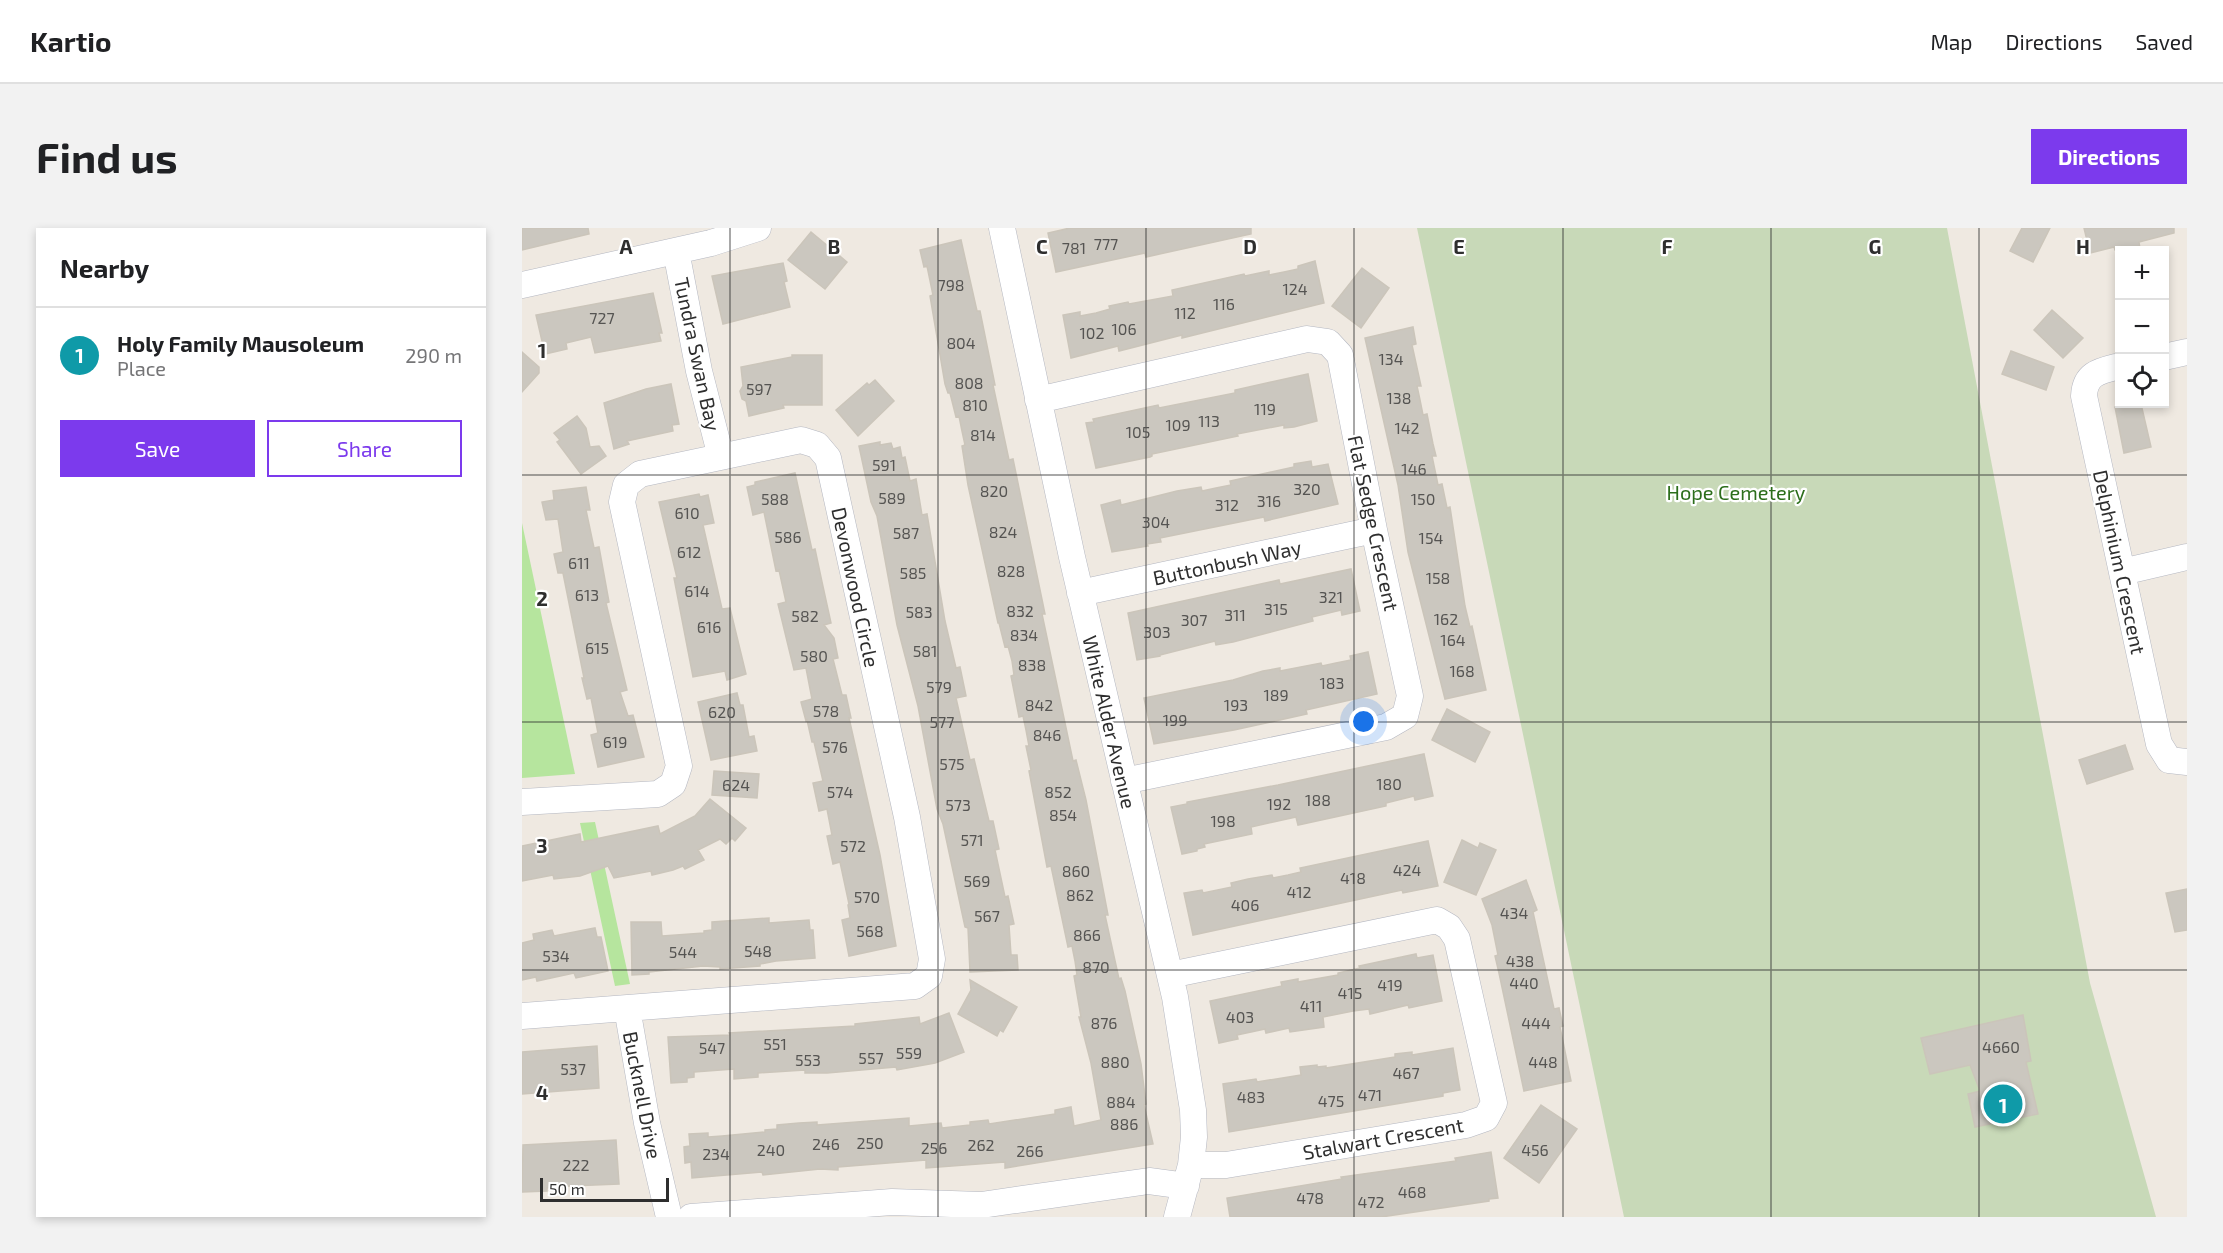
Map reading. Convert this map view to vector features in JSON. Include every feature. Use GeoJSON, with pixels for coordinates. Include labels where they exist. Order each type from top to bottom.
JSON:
{"type":"FeatureCollection","features":[{"type":"Feature","properties":{"kind":"street"},"geometry":{"type":"LineString","coordinates":[[522,285],[711,243],[758,228]]}},
{"type":"Feature","properties":{"kind":"street","name":"White Alder Avenue"},"geometry":{"type":"LineString","coordinates":[[1002,228],[1080,593],[1170,975],[1193,1110],[1189,1175],[1177,1217]]}},
{"type":"Feature","properties":{"kind":"street","name":"Tundra Swan Bay"},"geometry":{"type":"LineString","coordinates":[[676,251],[699,371],[721,457]]}},
{"type":"Feature","properties":{"kind":"street","name":"Flat Sedge Crescent"},"geometry":{"type":"LineString","coordinates":[[1038,400],[1307,339],[1328,342],[1340,356],[1410,696],[1405,716],[1386,727],[1124,781]]}},
{"type":"Feature","properties":{"kind":"street"},"geometry":{"type":"LineString","coordinates":[[2169,356],[2187,352]]}},
{"type":"Feature","properties":{"kind":"street","name":"Delphinium Crescent"},"geometry":{"type":"LineString","coordinates":[[2115,368],[2090,376],[2085,385],[2084,396],[2158,744],[2169,760],[2187,762]]}},
{"type":"Feature","properties":{"kind":"street","name":"Devonwood Circle"},"geometry":{"type":"LineString","coordinates":[[522,802],[658,794],[673,784],[679,766],[622,502],[626,485],[640,474],[801,440],[817,445],[828,458],[907,817],[932,959],[929,976],[915,986],[522,1016]]}},
{"type":"Feature","properties":{"kind":"street","name":"Buttonbush Way"},"geometry":{"type":"LineString","coordinates":[[1080,593],[1374,530]]}},
{"type":"Feature","properties":{"kind":"street"},"geometry":{"type":"LineString","coordinates":[[2121,572],[2187,557]]}},
{"type":"Feature","properties":{"kind":"street","name":"Stalwart Crescent"},"geometry":{"type":"LineString","coordinates":[[1170,975],[1437,920],[1449,927],[1457,939],[1494,1102],[1486,1118],[1466,1125],[1226,1165],[1189,1175]]}},
{"type":"Feature","properties":{"kind":"street","name":"Bucknell Drive"},"geometry":{"type":"LineString","coordinates":[[627,1008],[647,1123],[669,1217]]}},
{"type":"Feature","properties":{"kind":"street"},"geometry":{"type":"LineString","coordinates":[[691,1217],[763,1215],[892,1202],[981,1205],[994,1210],[1189,1175]]}},
{"type":"Feature","properties":{"kind":"green space","name":"Hope Cemetery"},"geometry":{"type":"Polygon","coordinates":[[[1417,228],[1947,228],[2090,983],[2156,1217],[1624,1217],[1417,228]]]}},
{"type":"Feature","properties":{"kind":"green space"},"geometry":{"type":"Polygon","coordinates":[[[522,523],[575,774],[522,778],[522,523]]]}},
{"type":"Feature","properties":{"kind":"green space"},"geometry":{"type":"Polygon","coordinates":[[[595,822],[630,984],[615,986],[580,823],[595,822]]]}},
{"type":"Feature","properties":{"kind":"building"},"geometry":{"type":"Polygon","coordinates":[[[522,228],[588,228],[589,234],[522,250],[522,228]]]}},
{"type":"Feature","properties":{"kind":"building"},"geometry":{"type":"Polygon","coordinates":[[[1070,228],[1251,228],[1251,234],[1146,257],[1145,253],[1056,272],[1048,233],[1070,228]]]}},
{"type":"Feature","properties":{"kind":"building"},"geometry":{"type":"Polygon","coordinates":[[[2022,228],[2050,228],[2033,262],[2010,251],[2022,228]]]}},
{"type":"Feature","properties":{"kind":"building"},"geometry":{"type":"Polygon","coordinates":[[[2084,228],[2174,228],[2174,233],[2139,242],[2140,246],[2115,246],[2115,250],[2114,247],[2090,253],[2084,228]]]}},
{"type":"Feature","properties":{"kind":"building"},"geometry":{"type":"Polygon","coordinates":[[[811,232],[847,262],[825,289],[788,260],[811,232]]]}},
{"type":"Feature","properties":{"kind":"building"},"geometry":{"type":"Polygon","coordinates":[[[961,240],[977,311],[980,311],[1009,460],[1013,459],[1073,761],[1076,760],[1086,800],[1108,915],[1105,915],[1141,1064],[1146,1104],[1144,1105],[1153,1144],[1005,1168],[1005,1162],[926,1168],[926,1160],[838,1167],[838,1170],[820,1169],[763,1175],[762,1172],[692,1178],[691,1162],[685,1163],[684,1147],[690,1146],[689,1134],[708,1133],[708,1137],[722,1136],[765,1132],[765,1130],[777,1129],[777,1125],[817,1122],[817,1125],[909,1118],[909,1126],[941,1123],[942,1128],[970,1125],[970,1122],[988,1120],[989,1124],[1055,1114],[1055,1110],[1071,1107],[1074,1126],[1101,1120],[1091,1063],[1079,1017],[1081,1017],[1074,976],[1077,975],[1072,946],[1068,947],[1051,866],[1047,867],[1029,771],[1031,770],[1026,746],[1029,746],[1026,730],[1023,716],[1019,717],[1011,676],[1014,675],[1012,661],[998,623],[968,485],[962,446],[965,445],[959,416],[956,417],[950,393],[945,384],[930,296],[933,295],[927,266],[924,267],[920,250],[961,240]]]}},
{"type":"Feature","properties":{"kind":"building"},"geometry":{"type":"Polygon","coordinates":[[[1315,261],[1324,303],[1182,338],[1182,335],[1119,351],[1118,346],[1071,358],[1063,315],[1080,312],[1080,316],[1096,313],[1110,309],[1109,306],[1173,296],[1172,290],[1244,274],[1245,276],[1269,271],[1269,275],[1284,272],[1298,269],[1298,266],[1315,261]]]}},
{"type":"Feature","properties":{"kind":"building"},"geometry":{"type":"Polygon","coordinates":[[[783,263],[787,281],[784,282],[790,307],[723,324],[712,276],[783,263]]]}},
{"type":"Feature","properties":{"kind":"building"},"geometry":{"type":"Polygon","coordinates":[[[1362,268],[1389,288],[1361,328],[1332,306],[1362,268]]]}},
{"type":"Feature","properties":{"kind":"building"},"geometry":{"type":"Polygon","coordinates":[[[653,293],[662,333],[659,333],[661,341],[595,353],[591,337],[566,343],[567,349],[545,354],[536,315],[653,293]]]}},
{"type":"Feature","properties":{"kind":"building"},"geometry":{"type":"Polygon","coordinates":[[[2052,310],[2083,338],[2063,358],[2034,330],[2052,310]]]}},
{"type":"Feature","properties":{"kind":"building"},"geometry":{"type":"Polygon","coordinates":[[[1413,327],[1416,344],[1412,345],[1421,386],[1417,386],[1423,415],[1427,414],[1436,456],[1432,456],[1438,485],[1442,484],[1447,508],[1450,507],[1465,606],[1470,627],[1472,626],[1486,690],[1445,699],[1408,552],[1398,485],[1365,338],[1413,327]]]}},
{"type":"Feature","properties":{"kind":"building"},"geometry":{"type":"Polygon","coordinates":[[[2011,351],[2054,367],[2046,390],[2002,374],[2011,351]]]}},
{"type":"Feature","properties":{"kind":"building"},"geometry":{"type":"Polygon","coordinates":[[[522,352],[539,367],[539,373],[522,392],[522,352]]]}},
{"type":"Feature","properties":{"kind":"building"},"geometry":{"type":"Polygon","coordinates":[[[792,355],[822,355],[822,405],[783,405],[784,408],[749,416],[746,401],[742,399],[740,391],[743,386],[741,367],[792,357],[792,355]]]}},
{"type":"Feature","properties":{"kind":"building"},"geometry":{"type":"Polygon","coordinates":[[[1308,374],[1317,421],[1294,427],[1284,428],[1284,425],[1237,434],[1238,436],[1096,468],[1086,423],[1094,422],[1093,419],[1158,405],[1159,408],[1235,393],[1235,390],[1308,374]]]}},
{"type":"Feature","properties":{"kind":"building"},"geometry":{"type":"Polygon","coordinates":[[[875,380],[894,401],[858,436],[836,410],[867,383],[869,385],[875,380]]]}},
{"type":"Feature","properties":{"kind":"building"},"geometry":{"type":"Polygon","coordinates":[[[671,384],[679,424],[672,425],[673,431],[627,441],[629,444],[614,449],[604,403],[646,389],[671,384]]]}},
{"type":"Feature","properties":{"kind":"building"},"geometry":{"type":"Polygon","coordinates":[[[2115,408],[2142,408],[2151,447],[2124,453],[2115,408]]]}},
{"type":"Feature","properties":{"kind":"building"},"geometry":{"type":"Polygon","coordinates":[[[577,416],[586,428],[590,447],[599,446],[606,456],[581,474],[557,442],[560,440],[554,433],[577,416]]]}},
{"type":"Feature","properties":{"kind":"building"},"geometry":{"type":"Polygon","coordinates":[[[880,442],[880,445],[891,443],[893,449],[900,447],[902,458],[905,457],[910,481],[916,479],[922,515],[927,514],[945,621],[956,668],[960,667],[966,696],[956,698],[970,760],[974,759],[989,821],[993,821],[999,849],[995,850],[1005,897],[1008,896],[1014,924],[1009,925],[1011,955],[1017,955],[1018,970],[970,972],[968,928],[965,927],[943,824],[937,809],[918,706],[897,625],[877,516],[871,502],[859,446],[880,442]]]}},
{"type":"Feature","properties":{"kind":"building"},"geometry":{"type":"Polygon","coordinates":[[[1311,461],[1312,467],[1328,464],[1338,504],[1265,521],[1264,517],[1160,538],[1161,542],[1147,544],[1148,546],[1112,552],[1101,505],[1120,500],[1121,505],[1177,491],[1201,487],[1202,491],[1231,485],[1230,481],[1311,461]]]}},
{"type":"Feature","properties":{"kind":"building"},"geometry":{"type":"Polygon","coordinates":[[[795,473],[831,623],[824,625],[834,638],[838,658],[833,659],[842,695],[846,695],[851,718],[849,718],[880,855],[896,946],[849,956],[842,920],[850,918],[849,904],[840,862],[833,864],[827,836],[832,835],[827,809],[819,811],[813,783],[823,781],[801,702],[812,699],[806,668],[794,670],[778,604],[786,602],[779,570],[776,571],[764,512],[753,515],[747,487],[755,485],[755,482],[795,473]]]}},
{"type":"Feature","properties":{"kind":"building"},"geometry":{"type":"Polygon","coordinates":[[[586,487],[590,510],[586,510],[594,548],[599,547],[609,602],[606,603],[627,690],[620,692],[628,716],[633,715],[644,757],[598,767],[591,735],[598,733],[591,698],[587,699],[563,573],[558,573],[554,554],[563,552],[558,519],[546,520],[542,502],[554,500],[553,491],[586,487]]]}},
{"type":"Feature","properties":{"kind":"building"},"geometry":{"type":"Polygon","coordinates":[[[699,494],[700,497],[708,495],[714,523],[703,525],[722,609],[730,608],[746,674],[727,680],[725,671],[693,677],[674,578],[677,578],[659,502],[699,494]]]}},
{"type":"Feature","properties":{"kind":"building"},"geometry":{"type":"Polygon","coordinates":[[[1351,569],[1360,611],[1342,615],[1341,610],[1312,617],[1313,621],[1233,642],[1216,645],[1215,641],[1137,660],[1128,613],[1279,580],[1280,584],[1351,569]]]}},
{"type":"Feature","properties":{"kind":"building"},"geometry":{"type":"Polygon","coordinates":[[[1368,652],[1377,694],[1306,710],[1307,714],[1154,744],[1144,698],[1233,680],[1263,671],[1280,668],[1280,671],[1321,663],[1322,666],[1351,660],[1350,656],[1368,652]]]}},
{"type":"Feature","properties":{"kind":"building"},"geometry":{"type":"Polygon","coordinates":[[[737,693],[740,705],[743,705],[749,737],[754,736],[757,751],[711,760],[698,702],[737,693]]]}},
{"type":"Feature","properties":{"kind":"building"},"geometry":{"type":"Polygon","coordinates":[[[1447,709],[1490,732],[1475,762],[1432,740],[1447,709]]]}},
{"type":"Feature","properties":{"kind":"building"},"geometry":{"type":"Polygon","coordinates":[[[2125,745],[2133,769],[2087,784],[2079,760],[2125,745]]]}},
{"type":"Feature","properties":{"kind":"building"},"geometry":{"type":"Polygon","coordinates":[[[1424,754],[1433,796],[1415,800],[1414,796],[1386,803],[1386,806],[1298,825],[1296,817],[1251,827],[1252,834],[1204,844],[1205,847],[1197,851],[1182,854],[1171,807],[1424,754]]]}},
{"type":"Feature","properties":{"kind":"building"},"geometry":{"type":"Polygon","coordinates":[[[714,771],[759,774],[757,798],[712,795],[714,771]]]}},
{"type":"Feature","properties":{"kind":"building"},"geometry":{"type":"Polygon","coordinates":[[[710,799],[746,828],[735,841],[732,838],[726,844],[720,839],[698,850],[704,860],[685,869],[683,866],[652,875],[651,871],[614,878],[608,866],[580,876],[554,879],[553,875],[522,881],[522,846],[580,834],[581,842],[658,826],[660,834],[695,816],[710,799]]]}},
{"type":"Feature","properties":{"kind":"building"},"geometry":{"type":"Polygon","coordinates":[[[1462,840],[1478,848],[1480,843],[1496,850],[1476,895],[1444,882],[1462,840]]]}},
{"type":"Feature","properties":{"kind":"building"},"geometry":{"type":"Polygon","coordinates":[[[1428,841],[1438,886],[1403,893],[1402,890],[1193,935],[1184,893],[1202,890],[1203,893],[1232,887],[1231,883],[1248,879],[1288,875],[1301,872],[1300,868],[1428,841]]]}},
{"type":"Feature","properties":{"kind":"building"},"geometry":{"type":"Polygon","coordinates":[[[1526,880],[1537,910],[1533,912],[1554,1009],[1559,1008],[1563,1026],[1560,1027],[1571,1081],[1524,1091],[1495,956],[1498,955],[1492,925],[1482,899],[1526,880]]]}},
{"type":"Feature","properties":{"kind":"building"},"geometry":{"type":"Polygon","coordinates":[[[2187,889],[2187,930],[2175,932],[2166,893],[2187,889]]]}},
{"type":"Feature","properties":{"kind":"building"},"geometry":{"type":"Polygon","coordinates":[[[769,918],[769,923],[809,920],[810,930],[813,930],[815,958],[776,961],[760,964],[760,966],[720,969],[720,967],[703,966],[632,975],[631,922],[661,922],[662,936],[704,933],[704,931],[712,930],[712,922],[769,918]]]}},
{"type":"Feature","properties":{"kind":"building"},"geometry":{"type":"Polygon","coordinates":[[[595,928],[597,937],[601,937],[608,971],[576,978],[574,973],[537,981],[536,977],[522,980],[522,943],[534,940],[533,934],[552,930],[554,936],[595,928]]]}},
{"type":"Feature","properties":{"kind":"building"},"geometry":{"type":"Polygon","coordinates":[[[1416,954],[1417,958],[1433,955],[1442,1001],[1409,1008],[1408,1005],[1370,1014],[1369,1009],[1353,1011],[1323,1017],[1324,1027],[1290,1032],[1289,1028],[1266,1033],[1265,1029],[1237,1035],[1238,1039],[1219,1043],[1210,1001],[1282,986],[1281,982],[1298,979],[1298,982],[1338,975],[1338,973],[1360,968],[1359,966],[1416,954]]]}},
{"type":"Feature","properties":{"kind":"building"},"geometry":{"type":"Polygon","coordinates":[[[970,980],[1017,1007],[1003,1032],[1000,1030],[997,1036],[958,1014],[971,990],[970,980]]]}},
{"type":"Feature","properties":{"kind":"building"},"geometry":{"type":"Polygon","coordinates":[[[949,1013],[964,1052],[935,1063],[897,1070],[896,1067],[827,1073],[805,1073],[805,1070],[758,1073],[758,1077],[734,1079],[734,1069],[694,1072],[694,1077],[687,1078],[687,1082],[671,1083],[668,1037],[855,1026],[855,1024],[919,1017],[920,1024],[949,1013]]]}},
{"type":"Feature","properties":{"kind":"building"},"geometry":{"type":"Polygon","coordinates":[[[2023,1015],[2031,1061],[2026,1062],[2038,1114],[1975,1127],[1968,1094],[1980,1091],[1970,1065],[1930,1074],[1921,1038],[2023,1015]]]}},
{"type":"Feature","properties":{"kind":"building"},"geometry":{"type":"Polygon","coordinates":[[[597,1046],[599,1088],[522,1094],[522,1052],[597,1046]]]}},
{"type":"Feature","properties":{"kind":"building"},"geometry":{"type":"Polygon","coordinates":[[[1453,1048],[1460,1090],[1443,1093],[1443,1096],[1229,1132],[1223,1084],[1256,1079],[1257,1082],[1301,1075],[1300,1067],[1317,1065],[1317,1067],[1326,1066],[1326,1068],[1395,1057],[1395,1054],[1412,1052],[1412,1055],[1453,1048]]]}},
{"type":"Feature","properties":{"kind":"building"},"geometry":{"type":"Polygon","coordinates":[[[1541,1105],[1577,1129],[1539,1183],[1504,1158],[1541,1105]]]}},
{"type":"Feature","properties":{"kind":"building"},"geometry":{"type":"Polygon","coordinates":[[[616,1140],[619,1184],[569,1186],[547,1188],[547,1191],[522,1192],[523,1145],[616,1140]]]}},
{"type":"Feature","properties":{"kind":"building"},"geometry":{"type":"Polygon","coordinates":[[[1491,1152],[1498,1198],[1489,1199],[1489,1201],[1381,1217],[1230,1217],[1227,1198],[1342,1179],[1341,1177],[1456,1161],[1455,1158],[1491,1152]]]}},
{"type":"Feature","properties":{"kind":"place","name":"Holy Family Mausoleum"},"geometry":{"type":"Point","coordinates":[2003,1104]}}]}
